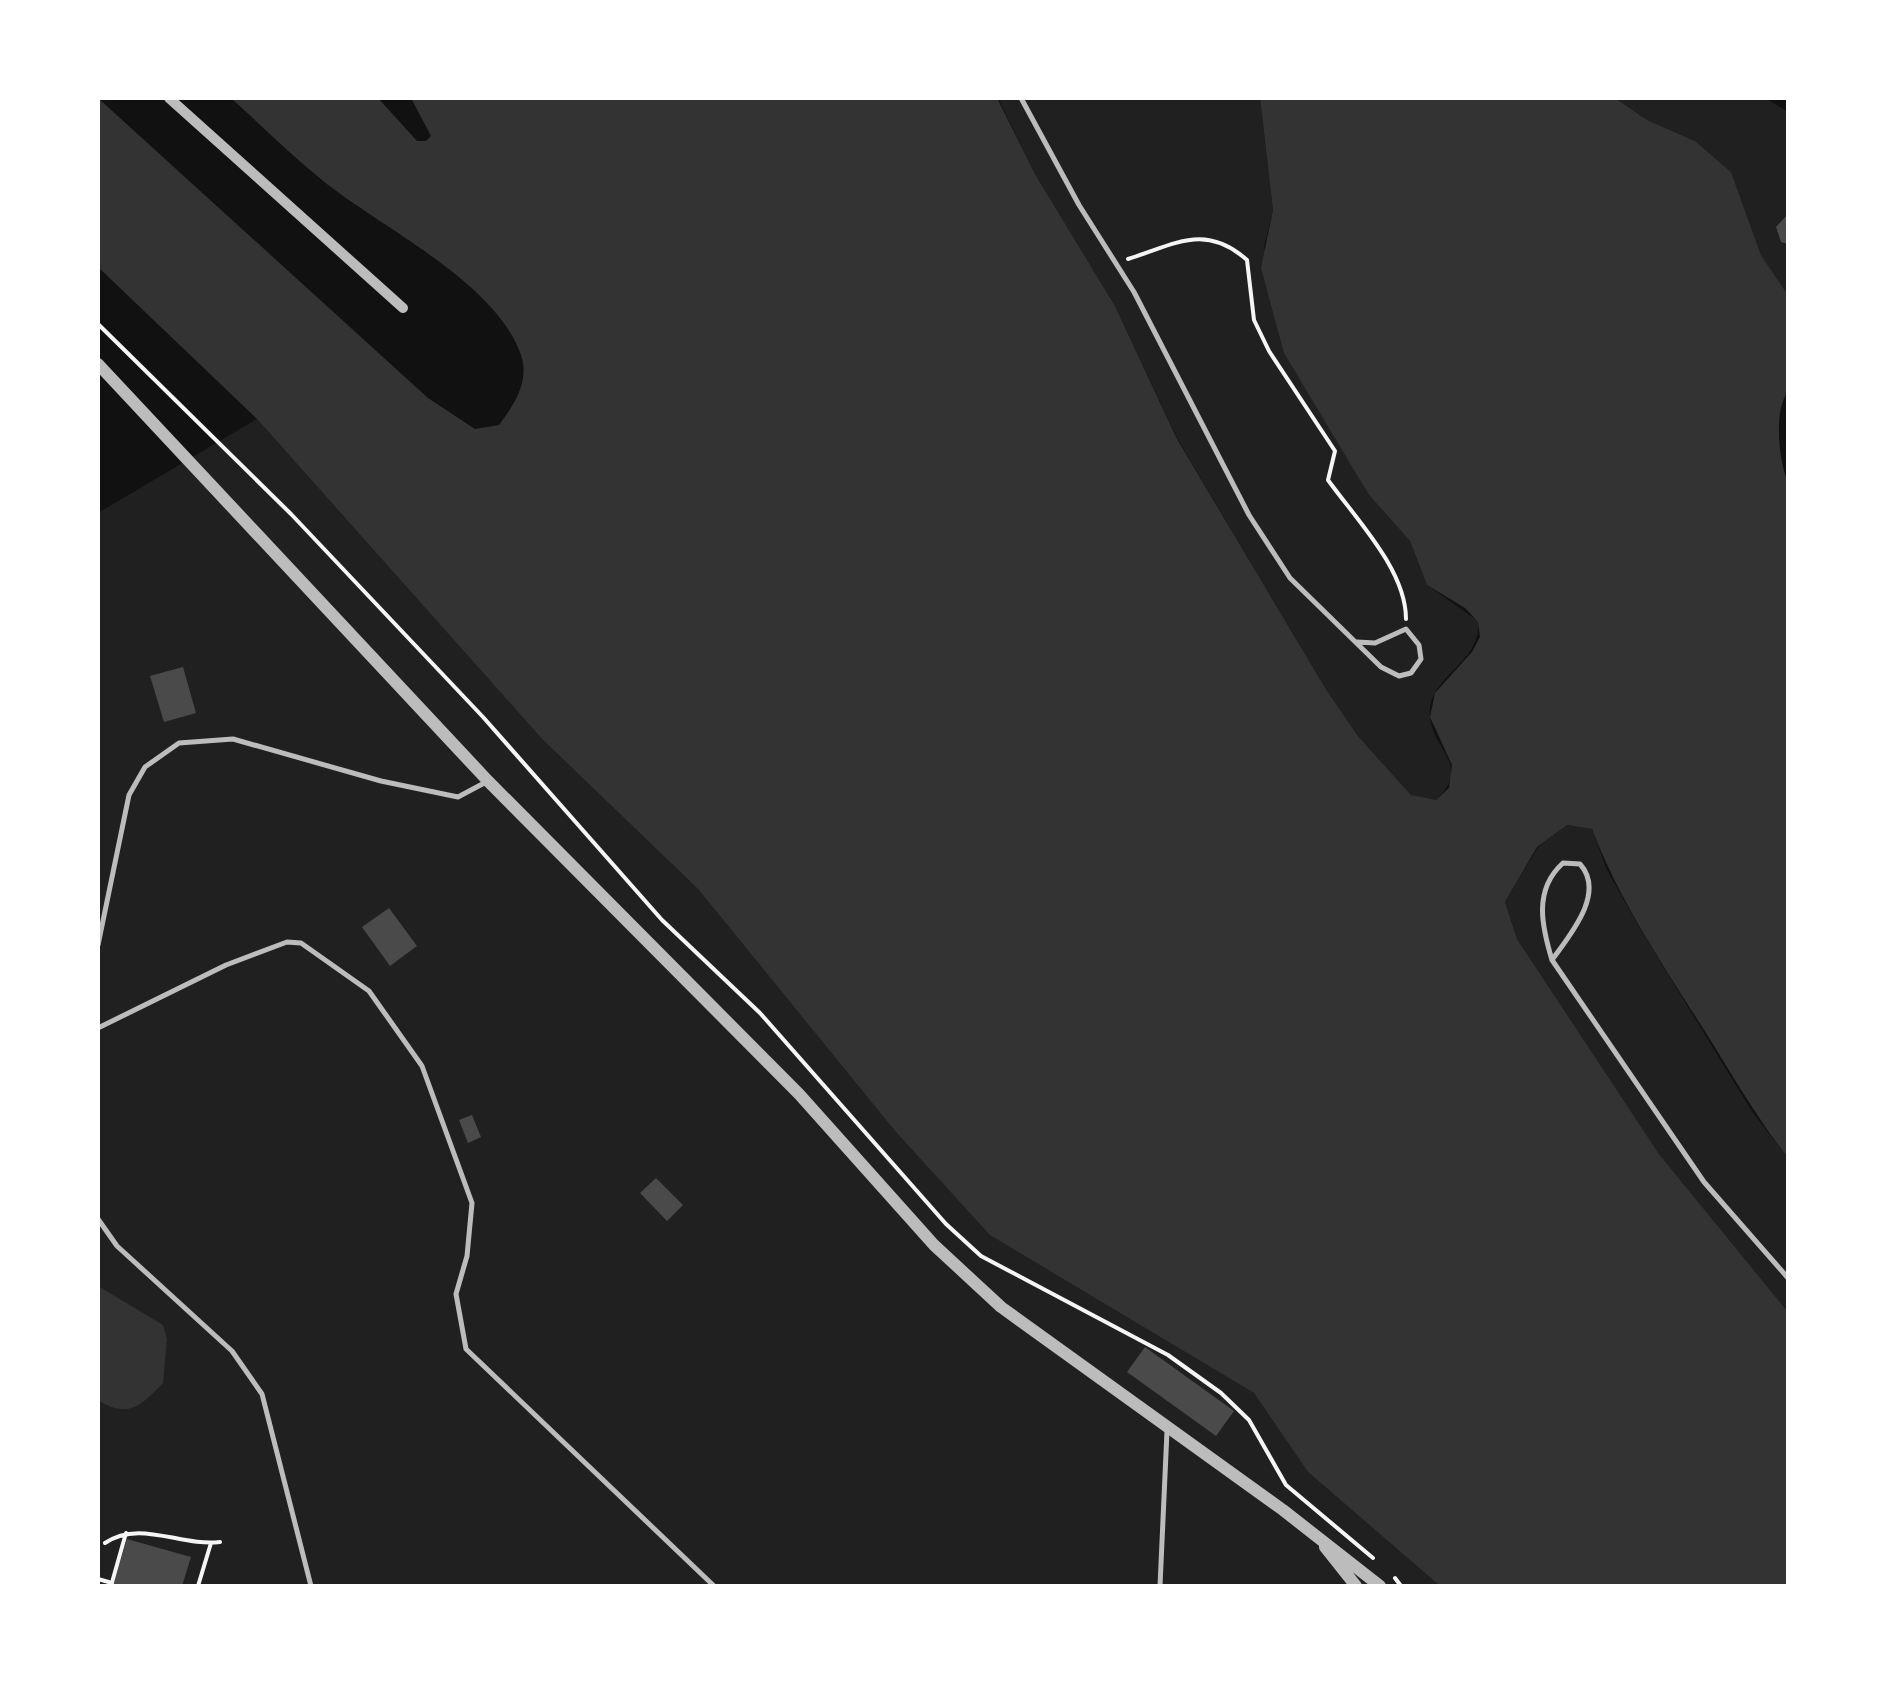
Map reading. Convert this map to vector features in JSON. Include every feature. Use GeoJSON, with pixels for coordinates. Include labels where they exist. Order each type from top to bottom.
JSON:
{"type":"FeatureCollection","features":[{"type":"Feature","properties":{"kind":"street"},"geometry":{"type":"LineString","coordinates":[[169,98],[403,308]]}},
{"type":"Feature","properties":{"kind":"street"},"geometry":{"type":"LineString","coordinates":[[98,364],[488,781],[799,1094],[934,1245],[1001,1307],[1380,1586]]}},
{"type":"Feature","properties":{"kind":"street"},"geometry":{"type":"LineString","coordinates":[[1317,1537],[1356,1586]]}},
{"type":"Feature","properties":{"kind":"lane"},"geometry":{"type":"LineString","coordinates":[[1020,98],[1116,262],[1249,516],[1290,578],[1381,667],[1399,676],[1411,673],[1421,659],[1419,644],[1406,628],[1374,643],[1357,642]]}},
{"type":"Feature","properties":{"kind":"lane"},"geometry":{"type":"LineString","coordinates":[[98,945],[129,795],[145,767],[180,743],[233,739],[381,782],[458,797],[488,781]]}},
{"type":"Feature","properties":{"kind":"lane"},"geometry":{"type":"LineString","coordinates":[[1552,960],[1581,920],[1590,886],[1589,874],[1580,864],[1563,864],[1553,872],[1543,898],[1540,923],[1552,960],[1704,1182],[1788,1278]]}},
{"type":"Feature","properties":{"kind":"lane"},"geometry":{"type":"LineString","coordinates":[[98,1028],[226,965],[287,942],[301,942],[369,991],[422,1066],[472,1203],[467,1256],[456,1294],[466,1349],[714,1586]]}},
{"type":"Feature","properties":{"kind":"lane"},"geometry":{"type":"LineString","coordinates":[[98,1219],[117,1246],[232,1350],[262,1394],[310,1586]]}},
{"type":"Feature","properties":{"kind":"lane"},"geometry":{"type":"LineString","coordinates":[[1160,1586],[1168,1428]]}},
{"type":"Feature","properties":{"kind":"path"},"geometry":{"type":"LineString","coordinates":[[1116,262],[1198,238],[1225,241],[1247,260],[1254,320],[1335,451],[1328,480],[1382,557],[1406,601],[1406,628]]}},
{"type":"Feature","properties":{"kind":"path"},"geometry":{"type":"LineString","coordinates":[[98,324],[291,514],[483,717],[662,920],[760,1014],[946,1224],[981,1256],[1168,1355],[1221,1393],[1249,1420],[1286,1485],[1375,1560]]}},
{"type":"Feature","properties":{"kind":"path"},"geometry":{"type":"LineString","coordinates":[[105,1543],[126,1532],[220,1542]]}},
{"type":"Feature","properties":{"kind":"path"},"geometry":{"type":"LineString","coordinates":[[98,1579],[111,1585],[126,1532]]}},
{"type":"Feature","properties":{"kind":"path"},"geometry":{"type":"LineString","coordinates":[[198,1586],[211,1543]]}},
{"type":"Feature","properties":{"kind":"path"},"geometry":{"type":"LineString","coordinates":[[1390,1572],[1401,1586]]}},
{"type":"Feature","properties":{"kind":"shaded area"},"geometry":{"type":"Polygon","coordinates":[[[98,98],[428,398],[475,429],[499,425],[522,383],[521,355],[507,328],[462,280],[322,180],[231,98],[378,98],[417,141],[426,141],[431,136],[411,98],[997,98],[1035,174],[1115,306],[1177,439],[1327,691],[1358,736],[1411,795],[1436,800],[1449,788],[1452,765],[1430,717],[1435,693],[1472,652],[1480,637],[1478,622],[1465,608],[1427,585],[1410,541],[1369,495],[1284,353],[1261,268],[1273,210],[1260,98],[1615,98],[1647,120],[1695,141],[1731,172],[1761,255],[1788,295],[1788,391],[1780,411],[1779,437],[1788,483],[1788,1158],[1643,932],[1592,829],[1567,825],[1537,847],[1505,902],[1517,939],[1659,1154],[1788,1312],[1788,1586],[1440,1586],[1308,1472],[1254,1393],[990,1235],[895,1131],[698,889],[542,739],[257,419],[98,267],[98,98]]]}},
{"type":"Feature","properties":{"kind":"shaded area"},"geometry":{"type":"Polygon","coordinates":[[[998,98],[1260,98],[1273,210],[1264,247],[1302,376],[1369,495],[1410,541],[1427,585],[1478,621],[1472,648],[1431,702],[1433,729],[1451,768],[1451,778],[1435,801],[1411,795],[1358,736],[1327,691],[1177,438],[1115,306],[1035,174],[998,98]]]}},
{"type":"Feature","properties":{"kind":"shaded area"},"geometry":{"type":"Polygon","coordinates":[[[1615,98],[1765,98],[1788,112],[1788,295],[1761,255],[1731,172],[1695,141],[1647,120],[1615,98]]]}},
{"type":"Feature","properties":{"kind":"shaded area"},"geometry":{"type":"Polygon","coordinates":[[[257,419],[542,739],[698,889],[895,1131],[990,1234],[1254,1393],[1308,1472],[1440,1586],[98,1586],[98,513],[257,419]]]}},
{"type":"Feature","properties":{"kind":"shaded area"},"geometry":{"type":"Polygon","coordinates":[[[1566,825],[1592,829],[1607,870],[1642,932],[1753,1113],[1788,1158],[1788,1312],[1659,1154],[1517,939],[1505,902],[1538,847],[1566,825]]]}},
{"type":"Feature","properties":{"kind":"shaded area"},"geometry":{"type":"Polygon","coordinates":[[[98,1286],[163,1325],[167,1339],[163,1383],[134,1407],[118,1409],[98,1400],[98,1286]]]}},
{"type":"Feature","properties":{"kind":"building"},"geometry":{"type":"Polygon","coordinates":[[[1788,214],[1788,244],[1781,242],[1776,227],[1788,214]]]}},
{"type":"Feature","properties":{"kind":"building"},"geometry":{"type":"Polygon","coordinates":[[[183,667],[196,713],[164,722],[150,676],[183,667]]]}},
{"type":"Feature","properties":{"kind":"building"},"geometry":{"type":"Polygon","coordinates":[[[389,908],[417,946],[390,966],[362,927],[389,908]]]}},
{"type":"Feature","properties":{"kind":"building"},"geometry":{"type":"Polygon","coordinates":[[[472,1115],[481,1137],[468,1143],[459,1120],[472,1115]]]}},
{"type":"Feature","properties":{"kind":"building"},"geometry":{"type":"Polygon","coordinates":[[[656,1178],[683,1205],[667,1221],[640,1193],[656,1178]]]}},
{"type":"Feature","properties":{"kind":"building"},"geometry":{"type":"Polygon","coordinates":[[[1145,1347],[1234,1411],[1216,1436],[1127,1372],[1145,1347]]]}},
{"type":"Feature","properties":{"kind":"building"},"geometry":{"type":"Polygon","coordinates":[[[127,1539],[191,1557],[182,1586],[113,1586],[127,1539]]]}}]}
